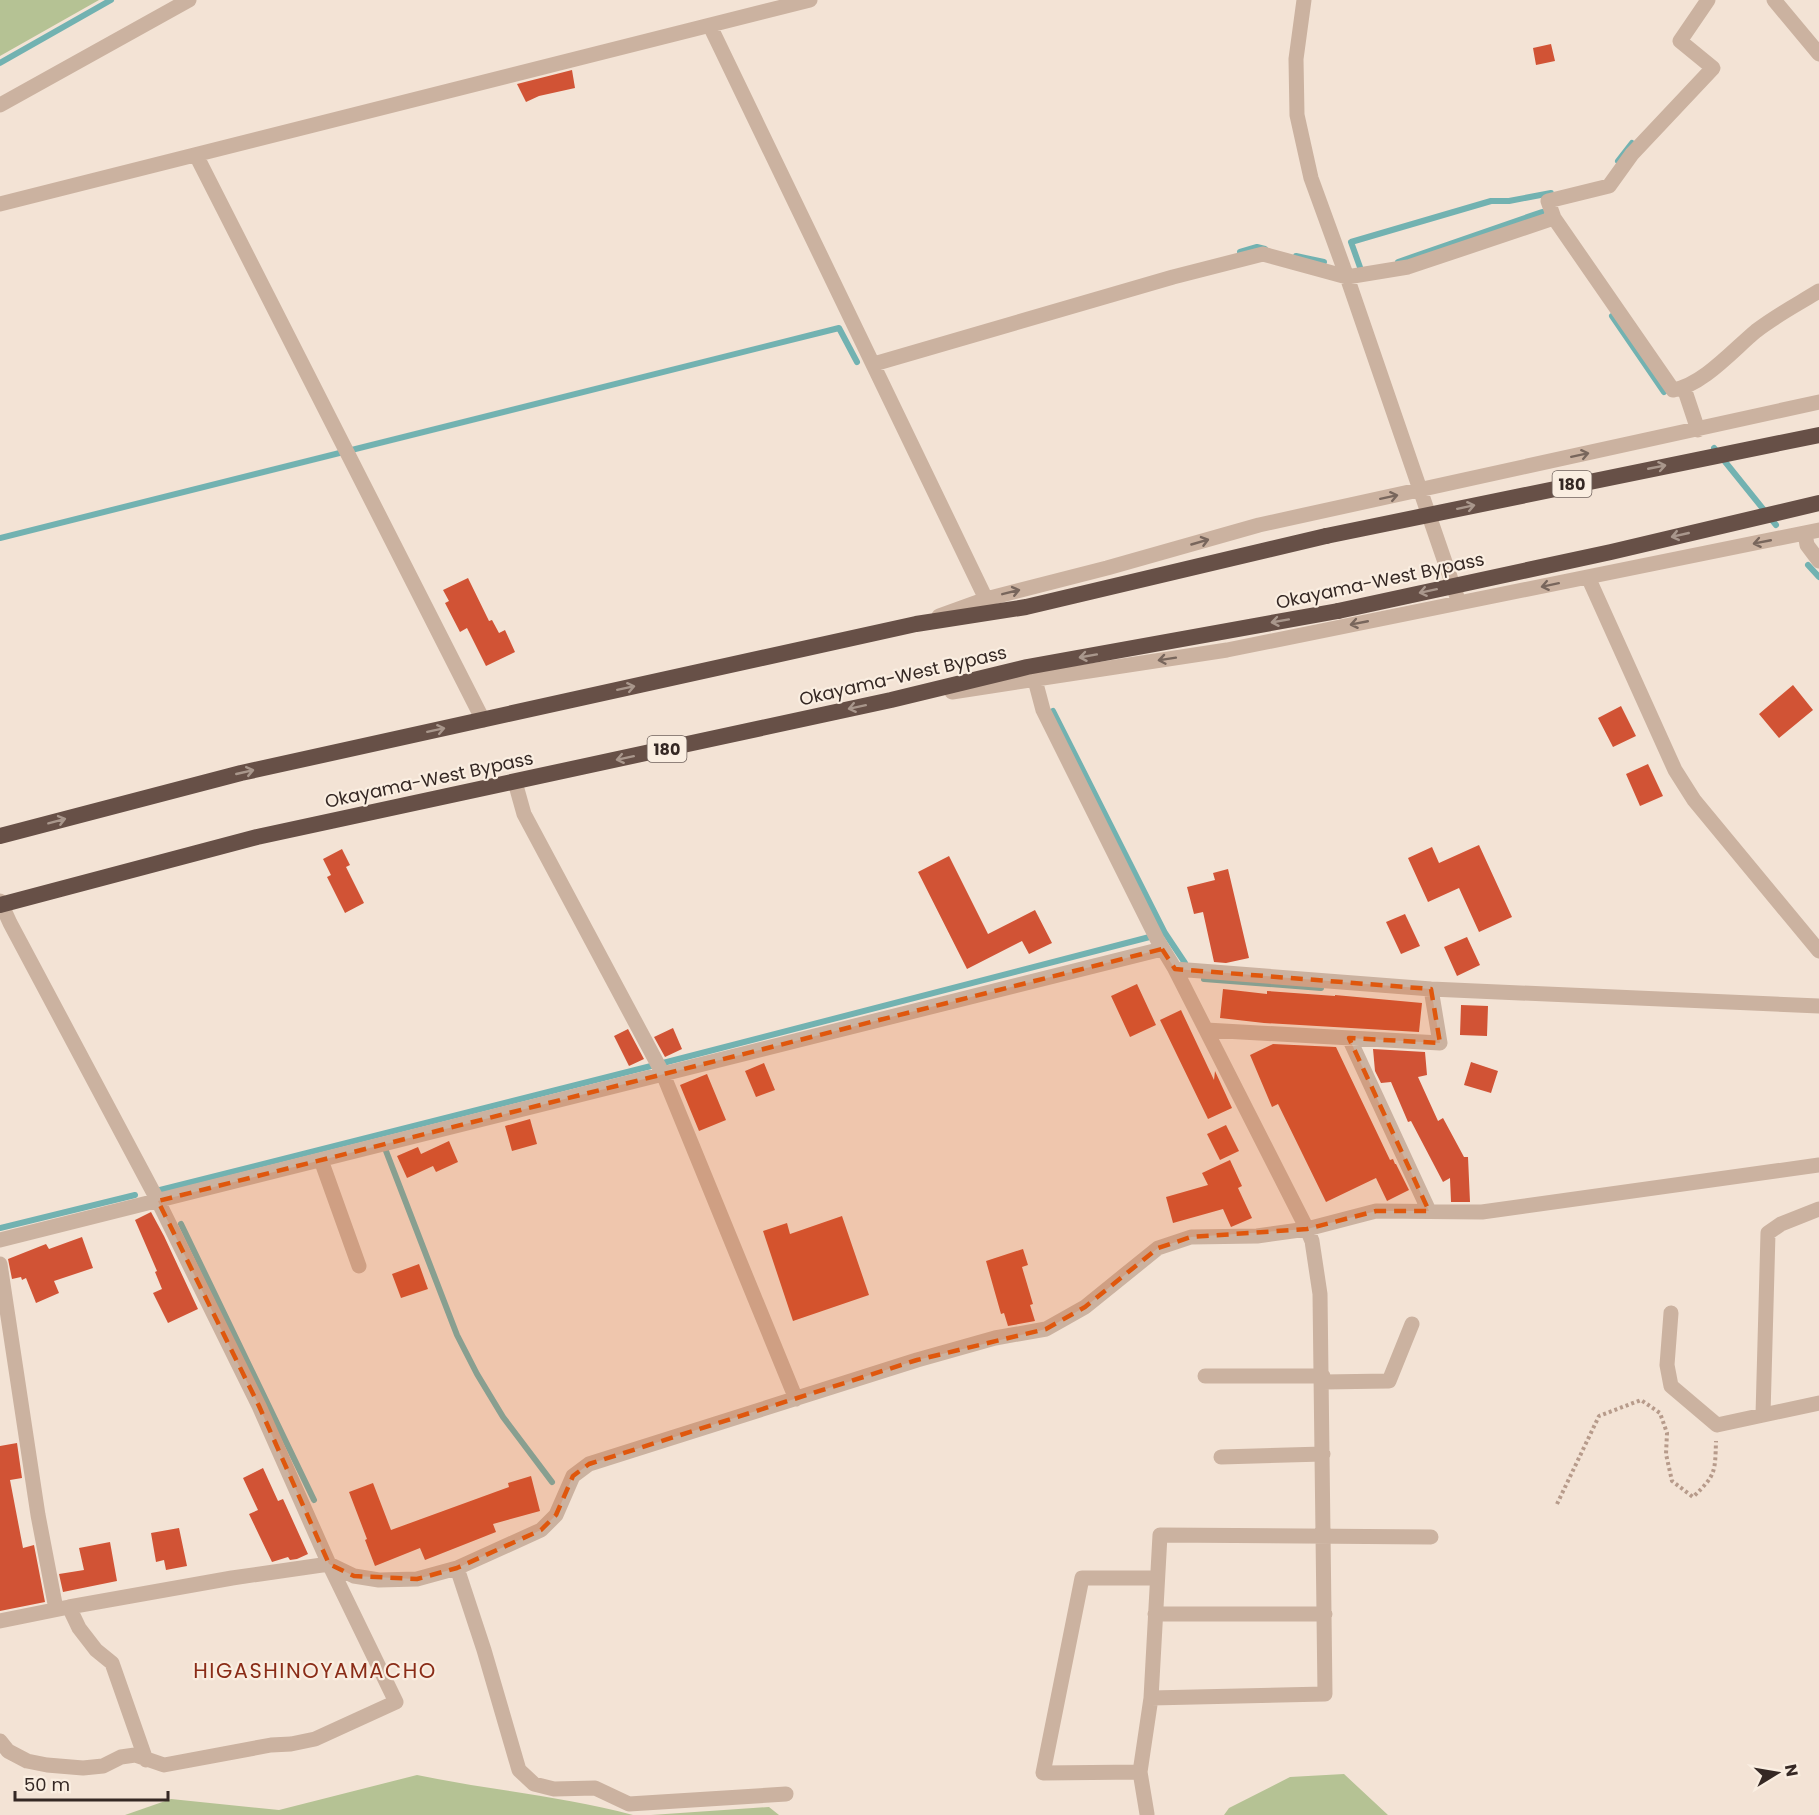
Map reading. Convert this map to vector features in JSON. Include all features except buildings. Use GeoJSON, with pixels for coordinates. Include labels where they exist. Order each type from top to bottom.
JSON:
{"type":"FeatureCollection","features":[{"type":"Feature","properties":{"kind":"highway","name":"180"},"geometry":{"type":"LineString","coordinates":[[0,836],[241,773],[916,624],[1026,607],[1326,536],[1819,435]]}},
{"type":"Feature","properties":{"kind":"highway","name":"Okayama-West Bypass"},"geometry":{"type":"LineString","coordinates":[[1,903],[257,837],[891,700],[1027,667],[1338,611],[1611,552],[1819,503]]}},
{"type":"Feature","properties":{"kind":"street"},"geometry":{"type":"LineString","coordinates":[[0,105],[189,0]]}},
{"type":"Feature","properties":{"kind":"street"},"geometry":{"type":"LineString","coordinates":[[0,204],[810,0]]}},
{"type":"Feature","properties":{"kind":"street"},"geometry":{"type":"LineString","coordinates":[[1304,0],[1296,59],[1297,115],[1311,177],[1459,604]]}},
{"type":"Feature","properties":{"kind":"street"},"geometry":{"type":"LineString","coordinates":[[1708,0],[1680,41],[1713,68],[1632,154],[1609,186],[1548,201],[1554,218],[1673,390],[1684,388],[1729,356],[1757,331],[1819,291]]}},
{"type":"Feature","properties":{"kind":"street"},"geometry":{"type":"LineString","coordinates":[[1774,0],[1819,54]]}},
{"type":"Feature","properties":{"kind":"street"},"geometry":{"type":"LineString","coordinates":[[710,26],[986,599]]}},
{"type":"Feature","properties":{"kind":"street"},"geometry":{"type":"LineString","coordinates":[[196,155],[483,720]]}},
{"type":"Feature","properties":{"kind":"street"},"geometry":{"type":"LineString","coordinates":[[874,364],[1173,277],[1263,254],[1347,277],[1408,267],[1554,218]]}},
{"type":"Feature","properties":{"kind":"street"},"geometry":{"type":"LineString","coordinates":[[1684,388],[1698,430]]}},
{"type":"Feature","properties":{"kind":"street"},"geometry":{"type":"LineString","coordinates":[[916,624],[986,599],[1259,525],[1819,402]]}},
{"type":"Feature","properties":{"kind":"street"},"geometry":{"type":"LineString","coordinates":[[1812,532],[1807,545],[1819,561]]}},
{"type":"Feature","properties":{"kind":"street"},"geometry":{"type":"LineString","coordinates":[[891,700],[1227,650],[1812,532]]}},
{"type":"Feature","properties":{"kind":"street"},"geometry":{"type":"LineString","coordinates":[[1587,577],[1675,770],[1694,800],[1819,951]]}},
{"type":"Feature","properties":{"kind":"street"},"geometry":{"type":"LineString","coordinates":[[1035,680],[1043,710],[1157,940],[1175,969],[1307,1229],[1312,1241],[1320,1294],[1323,1379],[1325,1694],[1151,1698]]}},
{"type":"Feature","properties":{"kind":"street"},"geometry":{"type":"LineString","coordinates":[[515,782],[524,814],[659,1067],[796,1399]]}},
{"type":"Feature","properties":{"kind":"street"},"geometry":{"type":"LineString","coordinates":[[0,1741],[8,1751],[27,1761],[47,1765],[83,1768],[104,1766],[121,1757],[135,1755],[164,1766],[271,1745],[315,1739],[396,1702],[329,1564],[259,1406],[158,1202],[1,903]]}},
{"type":"Feature","properties":{"kind":"street"},"geometry":{"type":"LineString","coordinates":[[0,1240],[321,1160],[659,1067],[1157,940]]}},
{"type":"Feature","properties":{"kind":"street"},"geometry":{"type":"LineString","coordinates":[[1175,969],[1432,994],[1819,1006]]}},
{"type":"Feature","properties":{"kind":"street"},"geometry":{"type":"LineString","coordinates":[[1206,1030],[1440,1043],[1432,994]]}},
{"type":"Feature","properties":{"kind":"street"},"geometry":{"type":"LineString","coordinates":[[1349,1038],[1429,1211]]}},
{"type":"Feature","properties":{"kind":"street"},"geometry":{"type":"LineString","coordinates":[[321,1160],[359,1266]]}},
{"type":"Feature","properties":{"kind":"street"},"geometry":{"type":"LineString","coordinates":[[0,1621],[232,1578],[329,1564],[354,1576],[379,1580],[417,1579],[457,1568],[541,1530],[556,1515],[573,1476],[590,1464],[973,1345],[1046,1329],[1085,1307],[1158,1248],[1191,1237],[1257,1236],[1307,1229],[1376,1211],[1482,1212],[1819,1165]]}},
{"type":"Feature","properties":{"kind":"street"},"geometry":{"type":"LineString","coordinates":[[1763,1415],[1768,1233],[1780,1224],[1819,1209]]}},
{"type":"Feature","properties":{"kind":"street"},"geometry":{"type":"LineString","coordinates":[[0,1264],[38,1515],[63,1608],[96,1650],[112,1663],[146,1760]]}},
{"type":"Feature","properties":{"kind":"street"},"geometry":{"type":"LineString","coordinates":[[1671,1313],[1667,1365],[1671,1386],[1717,1425],[1819,1403]]}},
{"type":"Feature","properties":{"kind":"street"},"geometry":{"type":"LineString","coordinates":[[1205,1376],[1389,1381],[1412,1323]]}},
{"type":"Feature","properties":{"kind":"street"},"geometry":{"type":"LineString","coordinates":[[1221,1457],[1323,1454]]}},
{"type":"Feature","properties":{"kind":"street"},"geometry":{"type":"LineString","coordinates":[[1147,1814],[1140,1772],[1151,1698],[1160,1535],[1431,1537]]}},
{"type":"Feature","properties":{"kind":"street"},"geometry":{"type":"LineString","coordinates":[[457,1568],[519,1770],[534,1784],[554,1790],[595,1788],[629,1804],[786,1794]]}},
{"type":"Feature","properties":{"kind":"street"},"geometry":{"type":"LineString","coordinates":[[1140,1772],[1043,1773],[1082,1578],[1156,1578]]}},
{"type":"Feature","properties":{"kind":"street"},"geometry":{"type":"LineString","coordinates":[[1155,1614],[1325,1614]]}},
{"type":"Feature","properties":{"kind":"path"},"geometry":{"type":"LineString","coordinates":[[1557,1503],[1599,1416],[1641,1400],[1660,1413],[1667,1433],[1666,1454],[1672,1480],[1693,1497],[1710,1482],[1715,1470],[1717,1425]]}},
{"type":"Feature","properties":{"kind":"highlighted area"},"geometry":{"type":"Polygon","coordinates":[[[1162,949],[1175,969],[1431,989],[1440,1043],[1349,1038],[1429,1211],[1376,1211],[1307,1229],[1191,1237],[1158,1248],[1085,1307],[1046,1329],[917,1360],[589,1464],[573,1476],[556,1515],[541,1530],[457,1568],[417,1579],[354,1576],[329,1564],[259,1406],[158,1201],[1162,949]]]}},
{"type":"Feature","properties":{"kind":"green space"},"geometry":{"type":"Polygon","coordinates":[[[0,0],[99,0],[0,56],[0,0]]]}},
{"type":"Feature","properties":{"kind":"green space"},"geometry":{"type":"Polygon","coordinates":[[[1344,1774],[1388,1815],[1224,1815],[1229,1808],[1290,1777],[1344,1774]]]}},
{"type":"Feature","properties":{"kind":"green space"},"geometry":{"type":"Polygon","coordinates":[[[417,1775],[606,1808],[633,1815],[125,1815],[171,1799],[279,1810],[417,1775]]]}},
{"type":"Feature","properties":{"kind":"green space"},"geometry":{"type":"Polygon","coordinates":[[[769,1807],[779,1815],[651,1815],[769,1807]]]}},
{"type":"Feature","properties":{"kind":"waterway"},"geometry":{"type":"LineString","coordinates":[[0,63],[111,0]]}},
{"type":"Feature","properties":{"kind":"waterway"},"geometry":{"type":"LineString","coordinates":[[1618,161],[1632,143]]}},
{"type":"Feature","properties":{"kind":"waterway"},"geometry":{"type":"LineString","coordinates":[[1361,270],[1351,242],[1491,201],[1509,201],[1551,193]]}},
{"type":"Feature","properties":{"kind":"waterway"},"geometry":{"type":"LineString","coordinates":[[1398,262],[1542,212]]}},
{"type":"Feature","properties":{"kind":"waterway"},"geometry":{"type":"LineString","coordinates":[[1240,252],[1257,247],[1265,249]]}},
{"type":"Feature","properties":{"kind":"waterway"},"geometry":{"type":"LineString","coordinates":[[1296,256],[1324,262]]}},
{"type":"Feature","properties":{"kind":"waterway"},"geometry":{"type":"LineString","coordinates":[[1612,316],[1664,392]]}},
{"type":"Feature","properties":{"kind":"waterway"},"geometry":{"type":"LineString","coordinates":[[0,538],[839,328],[857,362]]}},
{"type":"Feature","properties":{"kind":"waterway"},"geometry":{"type":"LineString","coordinates":[[1714,448],[1776,525]]}},
{"type":"Feature","properties":{"kind":"waterway"},"geometry":{"type":"LineString","coordinates":[[1808,565],[1819,577]]}},
{"type":"Feature","properties":{"kind":"waterway"},"geometry":{"type":"LineString","coordinates":[[1053,711],[1165,933],[1185,963]]}},
{"type":"Feature","properties":{"kind":"waterway"},"geometry":{"type":"LineString","coordinates":[[160,1190],[1165,933]]}},
{"type":"Feature","properties":{"kind":"waterway"},"geometry":{"type":"LineString","coordinates":[[1204,979],[1321,988]]}},
{"type":"Feature","properties":{"kind":"waterway"},"geometry":{"type":"LineString","coordinates":[[386,1151],[457,1335],[503,1417],[552,1482]]}},
{"type":"Feature","properties":{"kind":"waterway"},"geometry":{"type":"LineString","coordinates":[[0,1228],[135,1195]]}},
{"type":"Feature","properties":{"kind":"waterway"},"geometry":{"type":"LineString","coordinates":[[181,1224],[314,1500]]}},
{"type":"Feature","properties":{"kind":"district","name":"HIGASHINOYAMACHO"},"geometry":{"type":"Point","coordinates":[315,1671]}}]}
